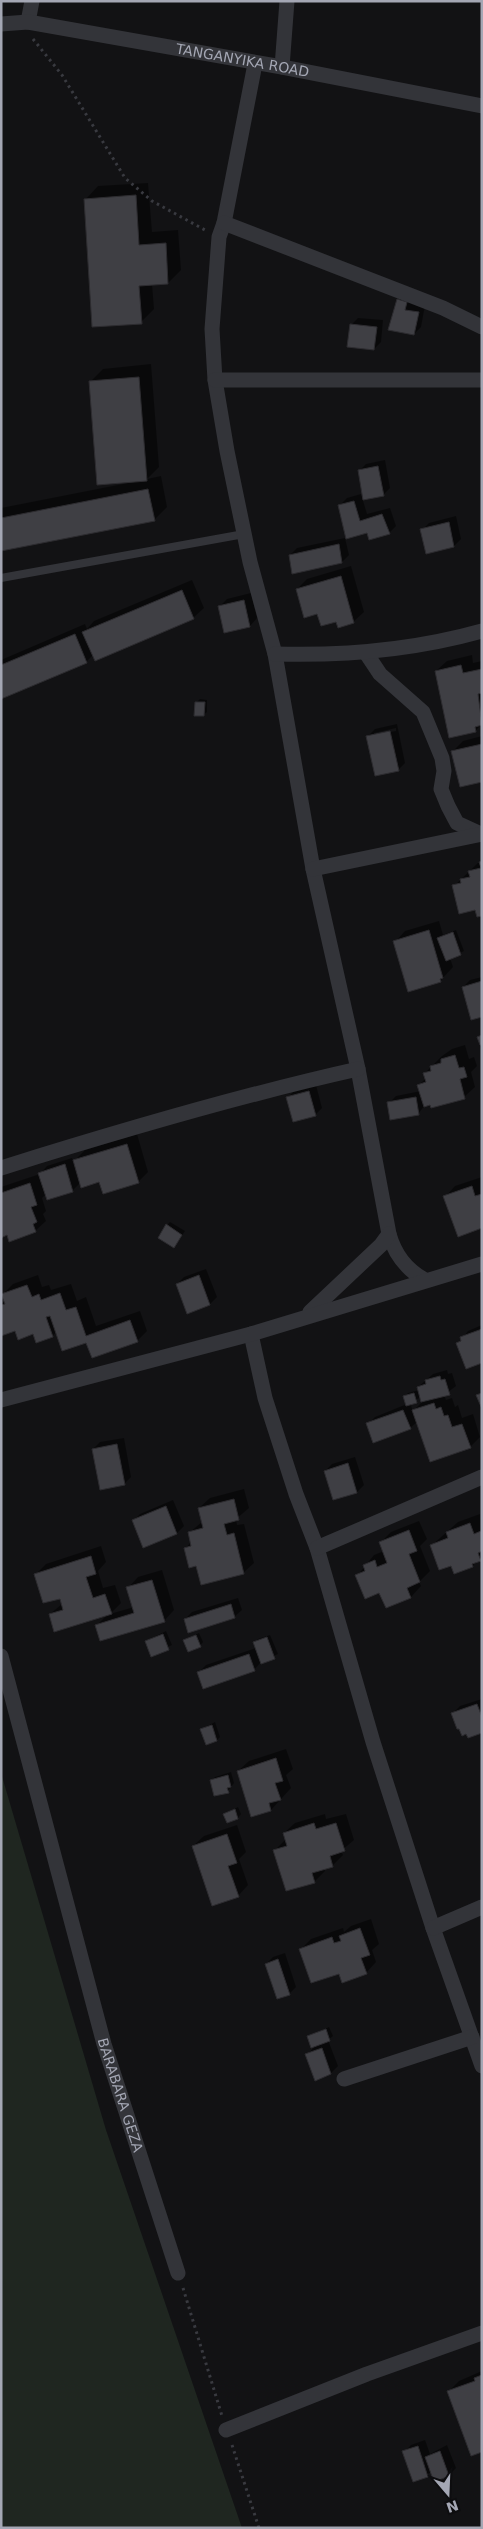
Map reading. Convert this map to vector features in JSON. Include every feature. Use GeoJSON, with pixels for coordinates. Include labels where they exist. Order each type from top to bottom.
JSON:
{"type":"FeatureCollection","features":[{"type":"Feature","properties":{"kind":"street"},"geometry":{"type":"LineString","coordinates":[[28,22],[32,1]]}},
{"type":"Feature","properties":{"kind":"street"},"geometry":{"type":"LineString","coordinates":[[282,67],[287,1]]}},
{"type":"Feature","properties":{"kind":"street","name":"TANGANYIKA ROAD"},"geometry":{"type":"LineString","coordinates":[[1,24],[28,22],[255,64],[282,67],[482,106]]}},
{"type":"Feature","properties":{"kind":"street"},"geometry":{"type":"LineString","coordinates":[[255,64],[222,230],[212,329],[215,380],[244,534],[275,654],[313,869],[358,1069],[389,1234],[393,1249],[402,1263],[425,1280]]}},
{"type":"Feature","properties":{"kind":"street"},"geometry":{"type":"LineString","coordinates":[[222,230],[443,308],[482,327]]}},
{"type":"Feature","properties":{"kind":"street"},"geometry":{"type":"LineString","coordinates":[[215,380],[482,380]]}},
{"type":"Feature","properties":{"kind":"street"},"geometry":{"type":"LineString","coordinates":[[275,654],[328,656],[366,653],[482,632]]}},
{"type":"Feature","properties":{"kind":"street"},"geometry":{"type":"LineString","coordinates":[[366,653],[380,674],[423,712],[442,758],[444,771],[441,789],[448,806],[457,823],[481,834]]}},
{"type":"Feature","properties":{"kind":"street"},"geometry":{"type":"LineString","coordinates":[[313,869],[481,834]]}},
{"type":"Feature","properties":{"kind":"street"},"geometry":{"type":"LineString","coordinates":[[1,1168],[148,1122],[283,1086],[358,1069]]}},
{"type":"Feature","properties":{"kind":"street"},"geometry":{"type":"LineString","coordinates":[[303,1318],[325,1300],[381,1245],[389,1234]]}},
{"type":"Feature","properties":{"kind":"street"},"geometry":{"type":"LineString","coordinates":[[1,1400],[250,1334],[482,1264]]}},
{"type":"Feature","properties":{"kind":"street"},"geometry":{"type":"LineString","coordinates":[[250,1334],[265,1398],[296,1494],[317,1548],[373,1742],[433,1928],[482,2066]]}},
{"type":"Feature","properties":{"kind":"street"},"geometry":{"type":"LineString","coordinates":[[317,1548],[482,1477]]}},
{"type":"Feature","properties":{"kind":"street","name":"BARABARA GEZA"},"geometry":{"type":"LineString","coordinates":[[1,1656],[104,2044],[178,2273]]}},
{"type":"Feature","properties":{"kind":"street"},"geometry":{"type":"LineString","coordinates":[[433,1928],[482,1907]]}},
{"type":"Feature","properties":{"kind":"street"},"geometry":{"type":"LineString","coordinates":[[344,2079],[472,2037]]}},
{"type":"Feature","properties":{"kind":"street"},"geometry":{"type":"LineString","coordinates":[[226,2430],[366,2374],[482,2333]]}},
{"type":"Feature","properties":{"kind":"lane"},"geometry":{"type":"LineString","coordinates":[[1,578],[244,534]]}},
{"type":"Feature","properties":{"kind":"path"},"geometry":{"type":"LineString","coordinates":[[28,22],[36,45],[62,75],[108,147],[118,169],[125,178],[159,205],[222,230]]}},
{"type":"Feature","properties":{"kind":"path"},"geometry":{"type":"LineString","coordinates":[[178,2273],[226,2430],[260,2528]]}},
{"type":"Feature","properties":{"kind":"shaded area"},"geometry":{"type":"Polygon","coordinates":[[[1,1773],[106,2130],[242,2528],[1,2528],[1,1773]]]}},
{"type":"Feature","properties":{"kind":"building"},"geometry":{"type":"Polygon","coordinates":[[[136,195],[139,245],[166,243],[168,284],[139,286],[142,324],[92,327],[84,199],[136,195]]]}},
{"type":"Feature","properties":{"kind":"building"},"geometry":{"type":"Polygon","coordinates":[[[397,299],[407,302],[405,310],[419,312],[414,335],[388,330],[397,299]]]}},
{"type":"Feature","properties":{"kind":"building"},"geometry":{"type":"Polygon","coordinates":[[[350,324],[377,327],[374,350],[347,347],[350,324]]]}},
{"type":"Feature","properties":{"kind":"building"},"geometry":{"type":"Polygon","coordinates":[[[139,377],[147,481],[97,485],[89,381],[139,377]]]}},
{"type":"Feature","properties":{"kind":"building"},"geometry":{"type":"Polygon","coordinates":[[[378,466],[384,496],[363,500],[358,470],[378,466]]]}},
{"type":"Feature","properties":{"kind":"building"},"geometry":{"type":"Polygon","coordinates":[[[148,489],[155,521],[1,551],[1,518],[148,489]]]}},
{"type":"Feature","properties":{"kind":"building"},"geometry":{"type":"Polygon","coordinates":[[[354,501],[360,521],[382,514],[390,534],[369,540],[367,533],[346,539],[338,505],[354,501]]]}},
{"type":"Feature","properties":{"kind":"building"},"geometry":{"type":"Polygon","coordinates":[[[449,522],[454,547],[426,554],[420,529],[449,522]]]}},
{"type":"Feature","properties":{"kind":"building"},"geometry":{"type":"Polygon","coordinates":[[[339,544],[342,563],[292,574],[289,555],[339,544]]]}},
{"type":"Feature","properties":{"kind":"building"},"geometry":{"type":"Polygon","coordinates":[[[341,576],[354,623],[338,628],[336,622],[321,626],[317,614],[304,618],[296,589],[341,576]]]}},
{"type":"Feature","properties":{"kind":"building"},"geometry":{"type":"Polygon","coordinates":[[[182,590],[194,619],[95,661],[82,632],[182,590]]]}},
{"type":"Feature","properties":{"kind":"building"},"geometry":{"type":"Polygon","coordinates":[[[244,600],[250,627],[224,633],[218,606],[244,600]]]}},
{"type":"Feature","properties":{"kind":"building"},"geometry":{"type":"Polygon","coordinates":[[[75,634],[87,663],[1,699],[1,665],[75,634]]]}},
{"type":"Feature","properties":{"kind":"building"},"geometry":{"type":"Polygon","coordinates":[[[461,665],[463,673],[482,669],[482,693],[478,694],[482,725],[475,727],[476,732],[449,738],[435,671],[461,665]]]}},
{"type":"Feature","properties":{"kind":"building"},"geometry":{"type":"Polygon","coordinates":[[[195,702],[205,702],[204,716],[194,716],[195,702]]]}},
{"type":"Feature","properties":{"kind":"building"},"geometry":{"type":"Polygon","coordinates":[[[390,731],[399,771],[375,776],[366,736],[390,731]]]}},
{"type":"Feature","properties":{"kind":"building"},"geometry":{"type":"Polygon","coordinates":[[[482,744],[482,782],[460,787],[451,751],[482,744]]]}},
{"type":"Feature","properties":{"kind":"building"},"geometry":{"type":"Polygon","coordinates":[[[482,861],[482,916],[477,917],[475,910],[459,914],[452,885],[461,883],[460,879],[470,877],[468,871],[481,868],[479,862],[482,861]]]}},
{"type":"Feature","properties":{"kind":"building"},"geometry":{"type":"Polygon","coordinates":[[[429,930],[443,978],[440,979],[441,982],[408,992],[393,941],[429,930]]]}},
{"type":"Feature","properties":{"kind":"building"},"geometry":{"type":"Polygon","coordinates":[[[453,932],[461,955],[446,961],[437,938],[453,932]]]}},
{"type":"Feature","properties":{"kind":"building"},"geometry":{"type":"Polygon","coordinates":[[[482,981],[482,1017],[471,1020],[462,987],[482,981]]]}},
{"type":"Feature","properties":{"kind":"building"},"geometry":{"type":"Polygon","coordinates":[[[482,1035],[482,1045],[480,1045],[477,1037],[482,1035]]]}},
{"type":"Feature","properties":{"kind":"building"},"geometry":{"type":"Polygon","coordinates":[[[455,1055],[459,1068],[464,1067],[467,1077],[460,1079],[465,1099],[431,1108],[430,1105],[424,1107],[417,1085],[426,1082],[423,1073],[431,1071],[430,1066],[441,1063],[441,1059],[455,1055]]]}},
{"type":"Feature","properties":{"kind":"building"},"geometry":{"type":"Polygon","coordinates":[[[309,1091],[316,1116],[293,1122],[286,1097],[309,1091]]]}},
{"type":"Feature","properties":{"kind":"building"},"geometry":{"type":"Polygon","coordinates":[[[416,1097],[419,1115],[390,1120],[387,1102],[416,1097]]]}},
{"type":"Feature","properties":{"kind":"building"},"geometry":{"type":"Polygon","coordinates":[[[127,1144],[139,1183],[103,1194],[99,1182],[81,1188],[73,1160],[127,1144]]]}},
{"type":"Feature","properties":{"kind":"building"},"geometry":{"type":"Polygon","coordinates":[[[65,1164],[73,1192],[47,1200],[38,1173],[65,1164]]]}},
{"type":"Feature","properties":{"kind":"building"},"geometry":{"type":"Polygon","coordinates":[[[30,1183],[37,1205],[31,1207],[37,1222],[33,1224],[36,1232],[9,1242],[7,1235],[1,1238],[1,1193],[30,1183]]]}},
{"type":"Feature","properties":{"kind":"building"},"geometry":{"type":"Polygon","coordinates":[[[472,1186],[475,1196],[482,1194],[482,1228],[458,1237],[443,1196],[472,1186]]]}},
{"type":"Feature","properties":{"kind":"building"},"geometry":{"type":"Polygon","coordinates":[[[166,1224],[182,1235],[174,1248],[158,1238],[166,1224]]]}},
{"type":"Feature","properties":{"kind":"building"},"geometry":{"type":"Polygon","coordinates":[[[199,1275],[210,1305],[187,1314],[176,1284],[199,1275]]]}},
{"type":"Feature","properties":{"kind":"building"},"geometry":{"type":"Polygon","coordinates":[[[27,1285],[32,1297],[39,1294],[41,1300],[60,1293],[66,1310],[76,1307],[86,1336],[130,1320],[138,1342],[92,1358],[86,1343],[62,1351],[50,1316],[46,1317],[53,1337],[36,1343],[33,1334],[18,1340],[15,1331],[1,1336],[1,1305],[5,1304],[1,1294],[27,1285]]]}},
{"type":"Feature","properties":{"kind":"building"},"geometry":{"type":"Polygon","coordinates":[[[482,1329],[482,1363],[466,1369],[456,1343],[461,1341],[460,1337],[482,1329]]]}},
{"type":"Feature","properties":{"kind":"building"},"geometry":{"type":"Polygon","coordinates":[[[440,1376],[441,1380],[445,1379],[450,1395],[421,1402],[417,1387],[426,1384],[425,1380],[440,1376]]]}},
{"type":"Feature","properties":{"kind":"building"},"geometry":{"type":"Polygon","coordinates":[[[414,1393],[417,1403],[406,1406],[403,1396],[414,1393]]]}},
{"type":"Feature","properties":{"kind":"building"},"geometry":{"type":"Polygon","coordinates":[[[482,1393],[482,1409],[476,1395],[482,1393]]]}},
{"type":"Feature","properties":{"kind":"building"},"geometry":{"type":"Polygon","coordinates":[[[434,1403],[436,1409],[441,1407],[444,1416],[448,1415],[452,1427],[462,1424],[471,1448],[430,1462],[412,1410],[434,1403]]]}},
{"type":"Feature","properties":{"kind":"building"},"geometry":{"type":"Polygon","coordinates":[[[403,1410],[411,1429],[373,1443],[366,1423],[403,1410]]]}},
{"type":"Feature","properties":{"kind":"building"},"geometry":{"type":"Polygon","coordinates":[[[117,1444],[125,1485],[100,1490],[92,1449],[117,1444]]]}},
{"type":"Feature","properties":{"kind":"building"},"geometry":{"type":"Polygon","coordinates":[[[348,1463],[357,1493],[333,1500],[324,1471],[348,1463]]]}},
{"type":"Feature","properties":{"kind":"building"},"geometry":{"type":"Polygon","coordinates":[[[234,1499],[239,1520],[224,1524],[227,1535],[234,1533],[244,1574],[201,1585],[196,1566],[189,1568],[184,1548],[191,1546],[188,1532],[203,1528],[198,1508],[234,1499]]]}},
{"type":"Feature","properties":{"kind":"building"},"geometry":{"type":"Polygon","coordinates":[[[166,1506],[177,1534],[143,1548],[132,1520],[166,1506]]]}},
{"type":"Feature","properties":{"kind":"building"},"geometry":{"type":"Polygon","coordinates":[[[470,1523],[474,1534],[481,1531],[482,1533],[482,1551],[478,1553],[481,1561],[472,1564],[473,1567],[454,1574],[451,1566],[439,1570],[430,1545],[448,1538],[446,1532],[470,1523]]]}},
{"type":"Feature","properties":{"kind":"building"},"geometry":{"type":"Polygon","coordinates":[[[409,1530],[417,1551],[409,1554],[420,1582],[407,1588],[411,1598],[386,1608],[379,1593],[365,1599],[355,1575],[365,1571],[363,1565],[375,1560],[377,1567],[387,1563],[379,1542],[409,1530]]]}},
{"type":"Feature","properties":{"kind":"building"},"geometry":{"type":"Polygon","coordinates":[[[91,1556],[96,1574],[86,1577],[93,1598],[105,1594],[112,1614],[54,1632],[49,1614],[63,1610],[60,1599],[43,1603],[34,1574],[91,1556]]]}},
{"type":"Feature","properties":{"kind":"building"},"geometry":{"type":"Polygon","coordinates":[[[152,1580],[165,1622],[100,1641],[95,1625],[134,1613],[126,1587],[152,1580]]]}},
{"type":"Feature","properties":{"kind":"building"},"geometry":{"type":"Polygon","coordinates":[[[231,1604],[235,1618],[188,1633],[184,1619],[231,1604]]]}},
{"type":"Feature","properties":{"kind":"building"},"geometry":{"type":"Polygon","coordinates":[[[163,1634],[169,1650],[151,1657],[145,1641],[163,1634]]]}},
{"type":"Feature","properties":{"kind":"building"},"geometry":{"type":"Polygon","coordinates":[[[196,1635],[201,1647],[188,1652],[183,1640],[196,1635]]]}},
{"type":"Feature","properties":{"kind":"building"},"geometry":{"type":"Polygon","coordinates":[[[267,1637],[275,1659],[261,1664],[253,1642],[267,1637]]]}},
{"type":"Feature","properties":{"kind":"building"},"geometry":{"type":"Polygon","coordinates":[[[249,1654],[255,1671],[203,1689],[197,1672],[249,1654]]]}},
{"type":"Feature","properties":{"kind":"building"},"geometry":{"type":"Polygon","coordinates":[[[477,1704],[482,1717],[482,1733],[468,1738],[466,1734],[462,1736],[451,1713],[477,1704]]]}},
{"type":"Feature","properties":{"kind":"building"},"geometry":{"type":"Polygon","coordinates":[[[212,1725],[217,1741],[206,1745],[200,1729],[212,1725]]]}},
{"type":"Feature","properties":{"kind":"building"},"geometry":{"type":"Polygon","coordinates":[[[276,1758],[283,1781],[275,1783],[281,1800],[269,1803],[271,1811],[251,1817],[237,1771],[276,1758]]]}},
{"type":"Feature","properties":{"kind":"building"},"geometry":{"type":"Polygon","coordinates":[[[228,1775],[231,1787],[227,1788],[229,1793],[214,1796],[210,1780],[228,1775]]]}},
{"type":"Feature","properties":{"kind":"building"},"geometry":{"type":"Polygon","coordinates":[[[235,1809],[238,1819],[227,1823],[223,1814],[235,1809]]]}},
{"type":"Feature","properties":{"kind":"building"},"geometry":{"type":"Polygon","coordinates":[[[314,1823],[316,1829],[336,1823],[345,1851],[330,1856],[333,1867],[312,1873],[315,1883],[286,1891],[273,1850],[287,1846],[283,1833],[314,1823]]]}},
{"type":"Feature","properties":{"kind":"building"},"geometry":{"type":"Polygon","coordinates":[[[227,1834],[237,1863],[228,1866],[239,1897],[212,1906],[192,1846],[227,1834]]]}},
{"type":"Feature","properties":{"kind":"building"},"geometry":{"type":"Polygon","coordinates":[[[360,1928],[370,1955],[361,1958],[367,1974],[342,1983],[339,1974],[311,1983],[299,1949],[332,1937],[334,1943],[341,1941],[339,1936],[360,1928]]]}},
{"type":"Feature","properties":{"kind":"building"},"geometry":{"type":"Polygon","coordinates":[[[278,1959],[290,1995],[277,1999],[265,1964],[278,1959]]]}},
{"type":"Feature","properties":{"kind":"building"},"geometry":{"type":"Polygon","coordinates":[[[326,2029],[330,2041],[311,2048],[307,2036],[326,2029]]]}},
{"type":"Feature","properties":{"kind":"building"},"geometry":{"type":"Polygon","coordinates":[[[322,2048],[331,2074],[315,2081],[305,2054],[322,2048]]]}},
{"type":"Feature","properties":{"kind":"building"},"geometry":{"type":"Polygon","coordinates":[[[482,2375],[482,2452],[471,2456],[447,2391],[475,2381],[474,2378],[482,2375]]]}},
{"type":"Feature","properties":{"kind":"building"},"geometry":{"type":"Polygon","coordinates":[[[418,2446],[428,2477],[413,2482],[402,2451],[418,2446]]]}},
{"type":"Feature","properties":{"kind":"building"},"geometry":{"type":"Polygon","coordinates":[[[440,2451],[449,2476],[434,2482],[425,2457],[440,2451]]]}}]}
